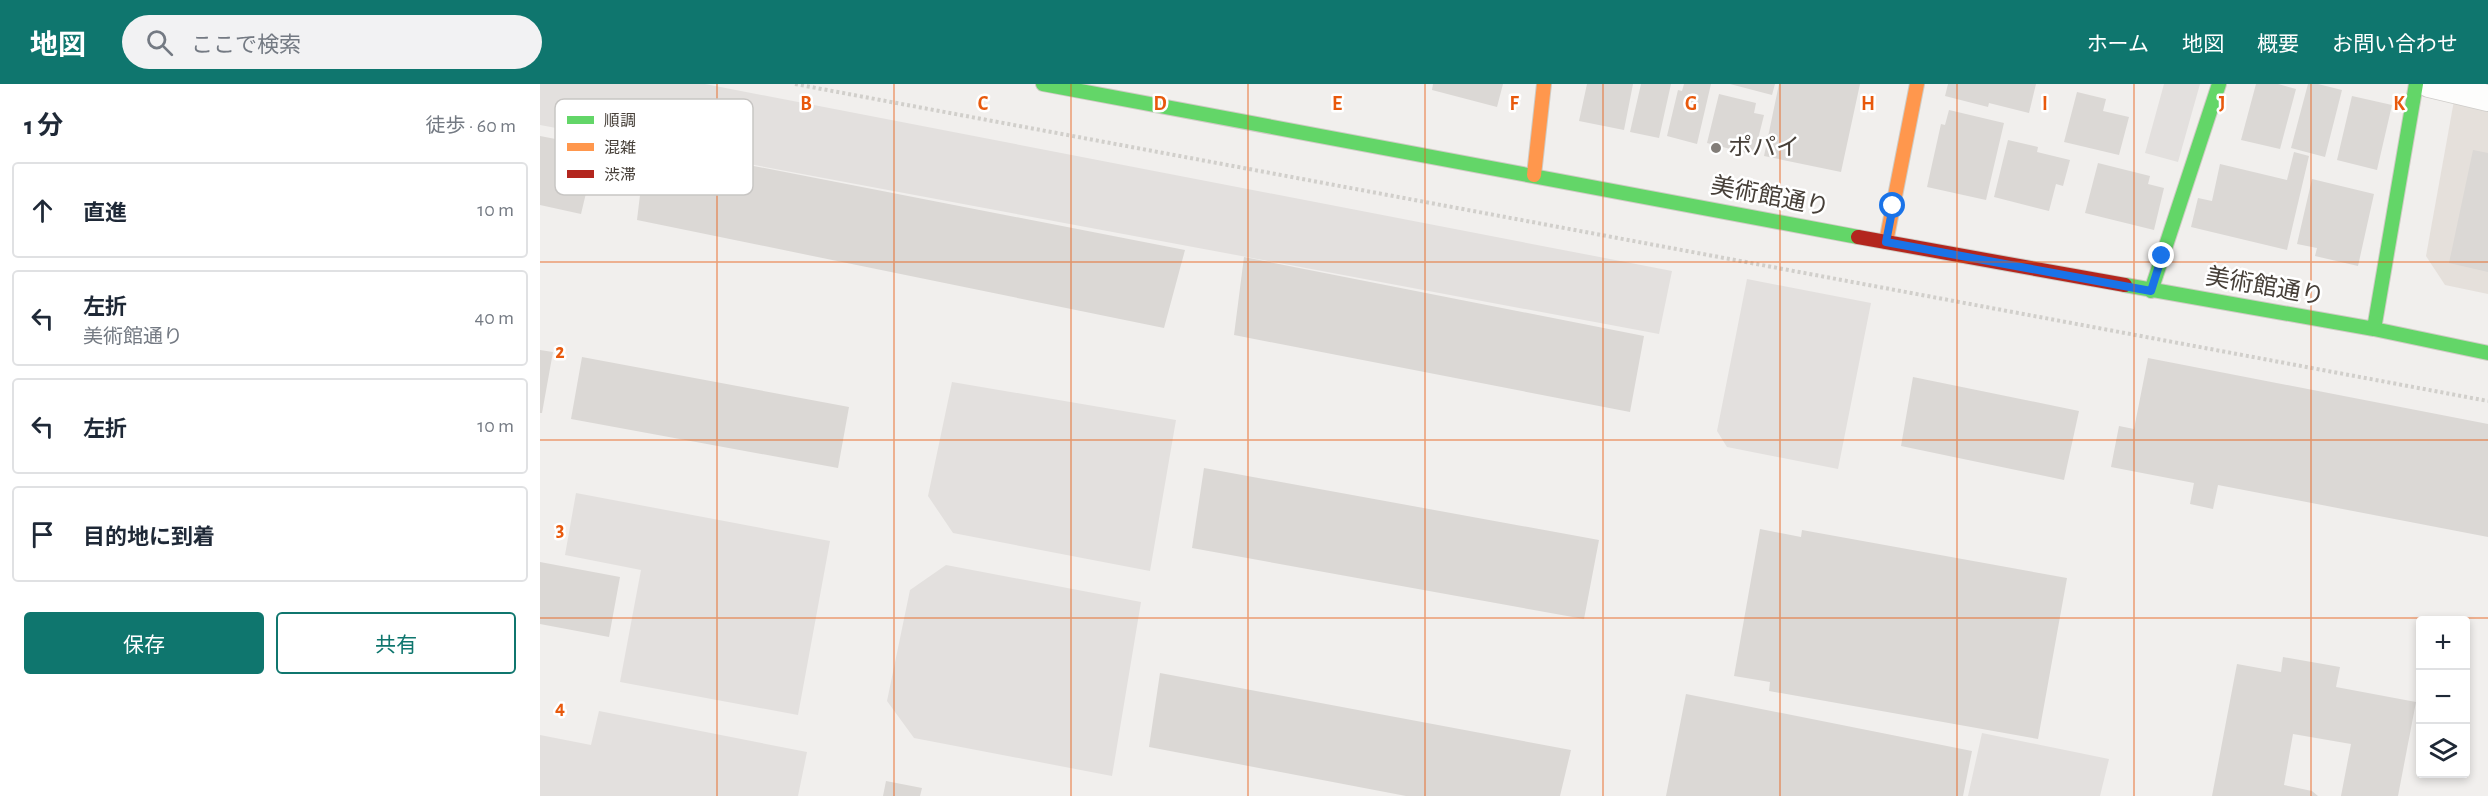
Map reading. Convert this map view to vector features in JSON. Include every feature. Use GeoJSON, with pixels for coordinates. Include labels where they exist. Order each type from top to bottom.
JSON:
{"type":"FeatureCollection","features":[{"type":"Feature","properties":{"kind":"street","name":"美術館通り"},"geometry":{"type":"LineString","coordinates":[[1043,84],[2151,291],[2374,329],[2488,352]]}},
{"type":"Feature","properties":{"kind":"street"},"geometry":{"type":"LineString","coordinates":[[1534,175],[1544,84]]}},
{"type":"Feature","properties":{"kind":"street"},"geometry":{"type":"LineString","coordinates":[[1886,242],[1917,84]]}},
{"type":"Feature","properties":{"kind":"street"},"geometry":{"type":"LineString","coordinates":[[2151,291],[2219,84]]}},
{"type":"Feature","properties":{"kind":"street"},"geometry":{"type":"LineString","coordinates":[[2374,329],[2416,84]]}},
{"type":"Feature","properties":{"kind":"lane"},"geometry":{"type":"LineString","coordinates":[[2429,84],[2488,98]]}},
{"type":"Feature","properties":{"kind":"path"},"geometry":{"type":"LineString","coordinates":[[795,84],[2488,401]]}},
{"type":"Feature","properties":{"kind":"shaded area"},"geometry":{"type":"Polygon","coordinates":[[[540,84],[705,84],[1672,271],[1659,334],[753,165],[753,99],[555,99],[555,128],[540,125],[540,84]]]}},
{"type":"Feature","properties":{"kind":"shaded area"},"geometry":{"type":"Polygon","coordinates":[[[2164,84],[2200,84],[2178,162],[2145,153],[2164,84]]]}},
{"type":"Feature","properties":{"kind":"shaded area"},"geometry":{"type":"Polygon","coordinates":[[[2457,84],[2488,84],[2488,294],[2445,285],[2426,256],[2457,84]]]}},
{"type":"Feature","properties":{"kind":"shaded area"},"geometry":{"type":"Polygon","coordinates":[[[1747,279],[1871,303],[1838,469],[1727,447],[1717,431],[1747,279]]]}},
{"type":"Feature","properties":{"kind":"shaded area"},"geometry":{"type":"Polygon","coordinates":[[[952,382],[1176,420],[1150,571],[953,533],[928,496],[952,382]]]}},
{"type":"Feature","properties":{"kind":"shaded area"},"geometry":{"type":"Polygon","coordinates":[[[576,493],[830,541],[798,715],[620,682],[641,570],[565,555],[576,493]]]}},
{"type":"Feature","properties":{"kind":"shaded area"},"geometry":{"type":"Polygon","coordinates":[[[946,565],[1141,602],[1112,776],[914,738],[887,701],[910,590],[946,565]]]}},
{"type":"Feature","properties":{"kind":"shaded area"},"geometry":{"type":"Polygon","coordinates":[[[599,711],[807,752],[798,796],[540,796],[540,735],[591,745],[599,711]]]}},
{"type":"Feature","properties":{"kind":"shaded area"},"geometry":{"type":"Polygon","coordinates":[[[1982,733],[2109,759],[2100,796],[1968,796],[1982,733]]]}},
{"type":"Feature","properties":{"kind":"building"},"geometry":{"type":"Polygon","coordinates":[[[1433,84],[1503,84],[1497,107],[1432,90],[1433,84]]]}},
{"type":"Feature","properties":{"kind":"building"},"geometry":{"type":"Polygon","coordinates":[[[1587,84],[1633,84],[1624,130],[1579,121],[1587,84]]]}},
{"type":"Feature","properties":{"kind":"building"},"geometry":{"type":"Polygon","coordinates":[[[1641,84],[1671,84],[1659,138],[1630,132],[1641,84]]]}},
{"type":"Feature","properties":{"kind":"building"},"geometry":{"type":"Polygon","coordinates":[[[1684,84],[1711,84],[1697,144],[1667,136],[1678,90],[1682,91],[1684,84]]]}},
{"type":"Feature","properties":{"kind":"building"},"geometry":{"type":"Polygon","coordinates":[[[1730,84],[1775,84],[1772,95],[1730,84]]]}},
{"type":"Feature","properties":{"kind":"building"},"geometry":{"type":"Polygon","coordinates":[[[1779,84],[1860,84],[1841,172],[1764,156],[1779,84]]]}},
{"type":"Feature","properties":{"kind":"building"},"geometry":{"type":"Polygon","coordinates":[[[1948,84],[2036,84],[2029,113],[1989,103],[1988,107],[1945,96],[1948,84]]]}},
{"type":"Feature","properties":{"kind":"building"},"geometry":{"type":"Polygon","coordinates":[[[2256,84],[2278,84],[2296,89],[2280,149],[2241,140],[2256,84]]]}},
{"type":"Feature","properties":{"kind":"building"},"geometry":{"type":"Polygon","coordinates":[[[2308,84],[2342,90],[2325,157],[2291,148],[2308,84]]]}},
{"type":"Feature","properties":{"kind":"building"},"geometry":{"type":"Polygon","coordinates":[[[2077,92],[2106,99],[2103,111],[2129,117],[2119,155],[2064,142],[2077,92]]]}},
{"type":"Feature","properties":{"kind":"building"},"geometry":{"type":"Polygon","coordinates":[[[1719,94],[1756,103],[1754,113],[1764,115],[1754,155],[1707,143],[1719,94]]]}},
{"type":"Feature","properties":{"kind":"building"},"geometry":{"type":"Polygon","coordinates":[[[2352,96],[2392,105],[2377,170],[2337,160],[2352,96]]]}},
{"type":"Feature","properties":{"kind":"building"},"geometry":{"type":"Polygon","coordinates":[[[1949,110],[2004,123],[1986,200],[1927,187],[1941,124],[1945,125],[1949,110]]]}},
{"type":"Feature","properties":{"kind":"building"},"geometry":{"type":"Polygon","coordinates":[[[540,136],[555,139],[555,195],[586,195],[581,214],[540,205],[540,136]]]}},
{"type":"Feature","properties":{"kind":"building"},"geometry":{"type":"Polygon","coordinates":[[[2008,140],[2038,147],[2037,152],[2070,160],[2063,186],[2056,184],[2049,211],[1994,197],[2008,140]]]}},
{"type":"Feature","properties":{"kind":"building"},"geometry":{"type":"Polygon","coordinates":[[[2473,150],[2488,153],[2488,272],[2449,263],[2473,150]]]}},
{"type":"Feature","properties":{"kind":"building"},"geometry":{"type":"Polygon","coordinates":[[[2294,152],[2309,156],[2287,250],[2191,227],[2198,198],[2212,201],[2220,164],[2287,180],[2294,152]]]}},
{"type":"Feature","properties":{"kind":"building"},"geometry":{"type":"Polygon","coordinates":[[[2098,163],[2150,176],[2148,184],[2164,188],[2154,230],[2085,213],[2098,163]]]}},
{"type":"Feature","properties":{"kind":"building"},"geometry":{"type":"Polygon","coordinates":[[[753,166],[1185,250],[1164,328],[637,220],[640,195],[753,195],[753,166]]]}},
{"type":"Feature","properties":{"kind":"building"},"geometry":{"type":"Polygon","coordinates":[[[2312,179],[2374,194],[2358,266],[2315,256],[2317,248],[2297,244],[2312,179]]]}},
{"type":"Feature","properties":{"kind":"building"},"geometry":{"type":"Polygon","coordinates":[[[1244,257],[1644,336],[1630,412],[1234,335],[1244,257]]]}},
{"type":"Feature","properties":{"kind":"building"},"geometry":{"type":"Polygon","coordinates":[[[540,350],[553,352],[542,413],[540,413],[540,350]]]}},
{"type":"Feature","properties":{"kind":"building"},"geometry":{"type":"Polygon","coordinates":[[[582,357],[849,407],[838,468],[571,419],[582,357]]]}},
{"type":"Feature","properties":{"kind":"building"},"geometry":{"type":"Polygon","coordinates":[[[2148,358],[2488,424],[2488,537],[2218,485],[2213,509],[2190,504],[2194,483],[2111,467],[2119,426],[2134,429],[2148,358]]]}},
{"type":"Feature","properties":{"kind":"building"},"geometry":{"type":"Polygon","coordinates":[[[1913,377],[2079,411],[2064,480],[1901,446],[1913,377]]]}},
{"type":"Feature","properties":{"kind":"building"},"geometry":{"type":"Polygon","coordinates":[[[1204,468],[1599,540],[1584,619],[1192,548],[1204,468]]]}},
{"type":"Feature","properties":{"kind":"building"},"geometry":{"type":"Polygon","coordinates":[[[1760,529],[1801,537],[1802,530],[2067,578],[2038,739],[1769,691],[1770,682],[1734,676],[1760,529]]]}},
{"type":"Feature","properties":{"kind":"building"},"geometry":{"type":"Polygon","coordinates":[[[540,562],[620,577],[609,637],[540,624],[540,562]]]}},
{"type":"Feature","properties":{"kind":"building"},"geometry":{"type":"Polygon","coordinates":[[[2283,657],[2340,667],[2336,687],[2416,702],[2398,796],[2341,796],[2351,744],[2293,734],[2284,785],[2312,791],[2318,796],[2212,796],[2237,664],[2281,672],[2283,657]]]}},
{"type":"Feature","properties":{"kind":"building"},"geometry":{"type":"Polygon","coordinates":[[[1160,673],[1571,750],[1560,796],[1406,796],[1149,747],[1160,673]]]}},
{"type":"Feature","properties":{"kind":"building"},"geometry":{"type":"Polygon","coordinates":[[[1686,694],[1972,751],[1963,796],[1666,796],[1686,694]]]}},
{"type":"Feature","properties":{"kind":"building"},"geometry":{"type":"Polygon","coordinates":[[[886,781],[922,788],[920,796],[883,796],[886,781]]]}},
{"type":"Feature","properties":{"kind":"traffic: fast"},"geometry":{"type":"LineString","coordinates":[[1043,84],[1858,237]]}},
{"type":"Feature","properties":{"kind":"traffic: fast"},"geometry":{"type":"LineString","coordinates":[[2151,291],[2219,84]]}},
{"type":"Feature","properties":{"kind":"traffic: fast"},"geometry":{"type":"LineString","coordinates":[[2374,329],[2416,84]]}},
{"type":"Feature","properties":{"kind":"traffic: fast"},"geometry":{"type":"LineString","coordinates":[[2125,285],[2374,329],[2488,353]]}},
{"type":"Feature","properties":{"kind":"traffic: slow"},"geometry":{"type":"LineString","coordinates":[[1534,175],[1544,84]]}},
{"type":"Feature","properties":{"kind":"traffic: slow"},"geometry":{"type":"LineString","coordinates":[[1886,242],[1917,84]]}},
{"type":"Feature","properties":{"kind":"traffic: jam"},"geometry":{"type":"LineString","coordinates":[[1858,237],[2125,285]]}},
{"type":"Feature","properties":{"kind":"place","name":"ポパイ"},"geometry":{"type":"Point","coordinates":[1716,148]}},
{"type":"Feature","properties":{"kind":"route"},"geometry":{"type":"LineString","coordinates":[[1893,206],[1886,242],[2151,291],[2162,256]]}}]}
